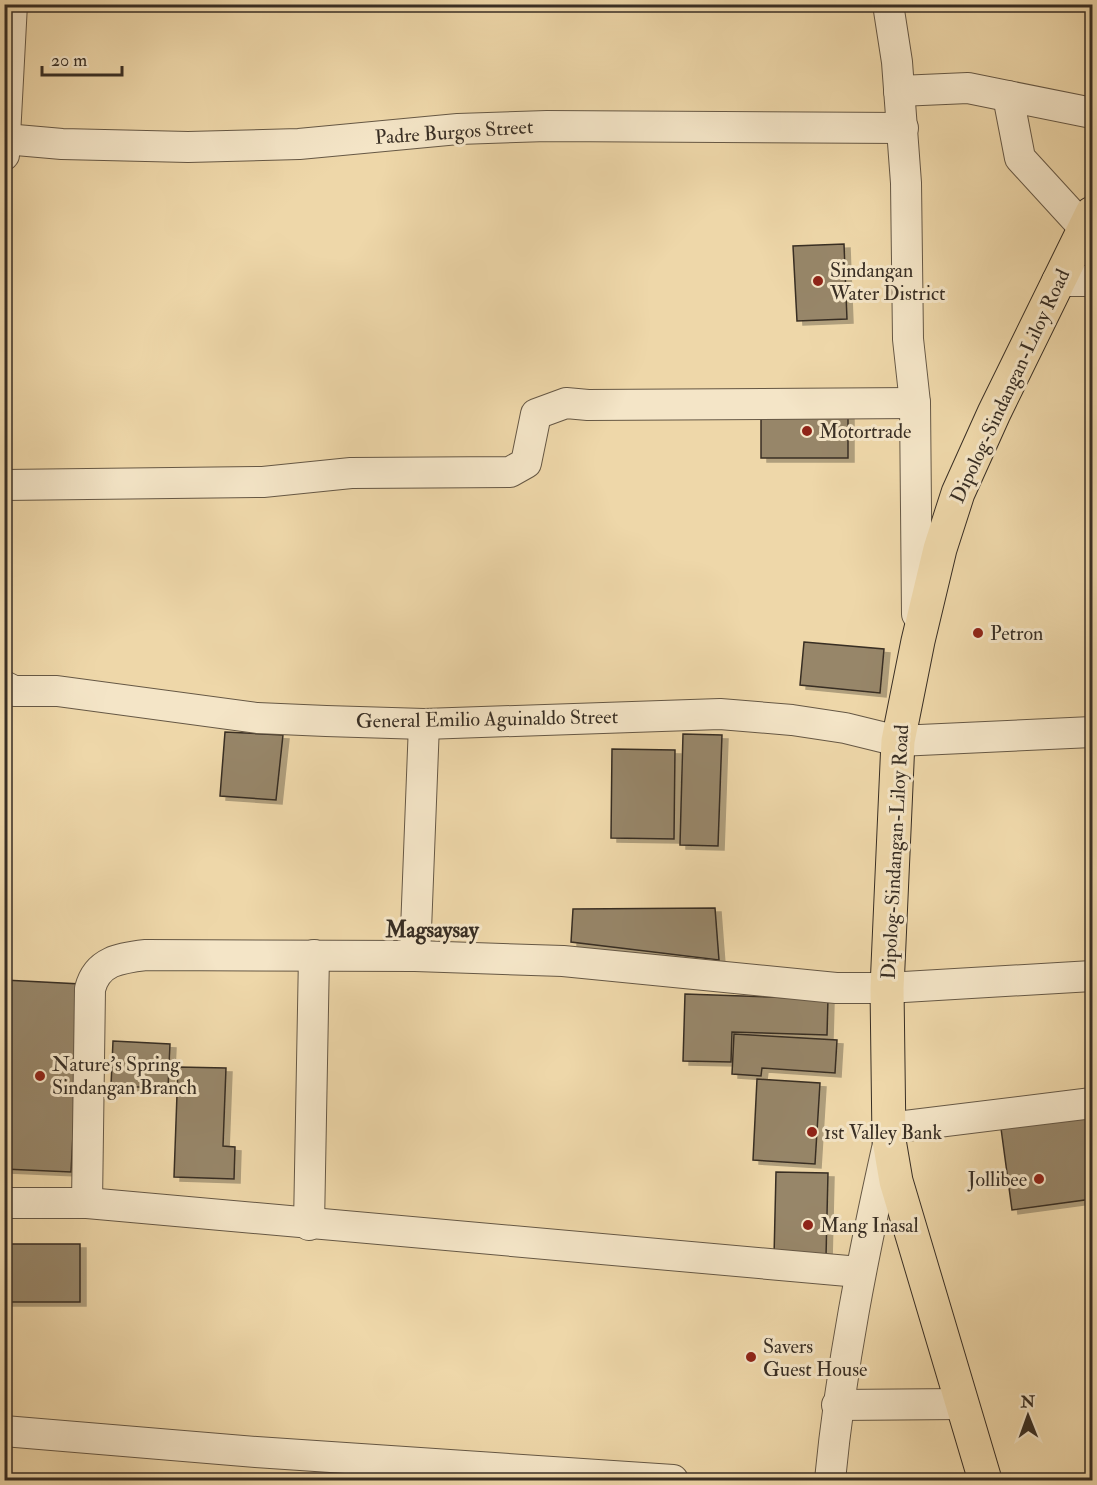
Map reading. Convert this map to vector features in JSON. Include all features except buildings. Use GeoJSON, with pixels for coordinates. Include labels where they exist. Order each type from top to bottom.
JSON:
{"type":"FeatureCollection","features":[{"type":"Feature","properties":{"kind":"highway","name":"Dipolog-Sindangan-Liloy Road"},"geometry":{"type":"LineString","coordinates":[[985,1480],[896,1181],[889,1134],[887,988],[898,741],[918,641],[940,549],[958,493],[1088,220]]}},
{"type":"Feature","properties":{"kind":"street"},"geometry":{"type":"LineString","coordinates":[[4,155],[12,4]]}},
{"type":"Feature","properties":{"kind":"street"},"geometry":{"type":"LineString","coordinates":[[888,4],[903,128],[906,183],[908,339],[915,403],[918,641]]}},
{"type":"Feature","properties":{"kind":"street"},"geometry":{"type":"LineString","coordinates":[[899,91],[968,87],[1092,113]]}},
{"type":"Feature","properties":{"kind":"street"},"geometry":{"type":"LineString","coordinates":[[1008,96],[1020,158],[1088,220]]}},
{"type":"Feature","properties":{"kind":"street","name":"Padre Burgos Street"},"geometry":{"type":"LineString","coordinates":[[5,139],[62,144],[188,147],[299,144],[458,129],[547,126],[903,128]]}},
{"type":"Feature","properties":{"kind":"street"},"geometry":{"type":"LineString","coordinates":[[1057,281],[1092,281]]}},
{"type":"Feature","properties":{"kind":"street"},"geometry":{"type":"LineString","coordinates":[[4,485],[263,482],[351,473],[510,472],[526,463],[536,414],[566,403],[588,405],[915,403]]}},
{"type":"Feature","properties":{"kind":"street","name":"General Emilio Aguinaldo Street"},"geometry":{"type":"LineString","coordinates":[[4,686],[14,691],[57,691],[257,718],[424,724],[720,714],[792,720],[845,728],[898,741],[1092,732]]}},
{"type":"Feature","properties":{"kind":"street"},"geometry":{"type":"LineString","coordinates":[[415,956],[424,724]]}},
{"type":"Feature","properties":{"kind":"street"},"geometry":{"type":"LineString","coordinates":[[87,1203],[90,989],[93,977],[98,971],[106,964],[120,958],[146,955],[314,955],[563,961],[837,988],[887,988],[1092,976]]}},
{"type":"Feature","properties":{"kind":"street"},"geometry":{"type":"LineString","coordinates":[[309,1225],[314,955]]}},
{"type":"Feature","properties":{"kind":"street"},"geometry":{"type":"LineString","coordinates":[[830,1480],[837,1405],[859,1272],[889,1134],[1092,1103]]}},
{"type":"Feature","properties":{"kind":"street"},"geometry":{"type":"LineString","coordinates":[[4,1203],[87,1203],[309,1225],[859,1272]]}},
{"type":"Feature","properties":{"kind":"street"},"geometry":{"type":"LineString","coordinates":[[837,1405],[962,1404]]}},
{"type":"Feature","properties":{"kind":"street"},"geometry":{"type":"LineString","coordinates":[[4,1431],[256,1452],[673,1480]]}},
{"type":"Feature","properties":{"kind":"place","name":"Sindangan Water District"},"geometry":{"type":"Point","coordinates":[818,281]}},
{"type":"Feature","properties":{"kind":"place","name":"Motortrade"},"geometry":{"type":"Point","coordinates":[807,431]}},
{"type":"Feature","properties":{"kind":"place","name":"Petron"},"geometry":{"type":"Point","coordinates":[978,633]}},
{"type":"Feature","properties":{"kind":"place","name":"Nature's Spring Sindangan Branch"},"geometry":{"type":"Point","coordinates":[40,1076]}},
{"type":"Feature","properties":{"kind":"place","name":"1st Valley Bank"},"geometry":{"type":"Point","coordinates":[812,1132]}},
{"type":"Feature","properties":{"kind":"place","name":"Jollibee"},"geometry":{"type":"Point","coordinates":[1039,1179]}},
{"type":"Feature","properties":{"kind":"place","name":"Mang Inasal"},"geometry":{"type":"Point","coordinates":[808,1225]}},
{"type":"Feature","properties":{"kind":"place","name":"Savers Guest House"},"geometry":{"type":"Point","coordinates":[751,1357]}},
{"type":"Feature","properties":{"kind":"district","name":"Magsaysay"},"geometry":{"type":"Point","coordinates":[432,930]}}]}
